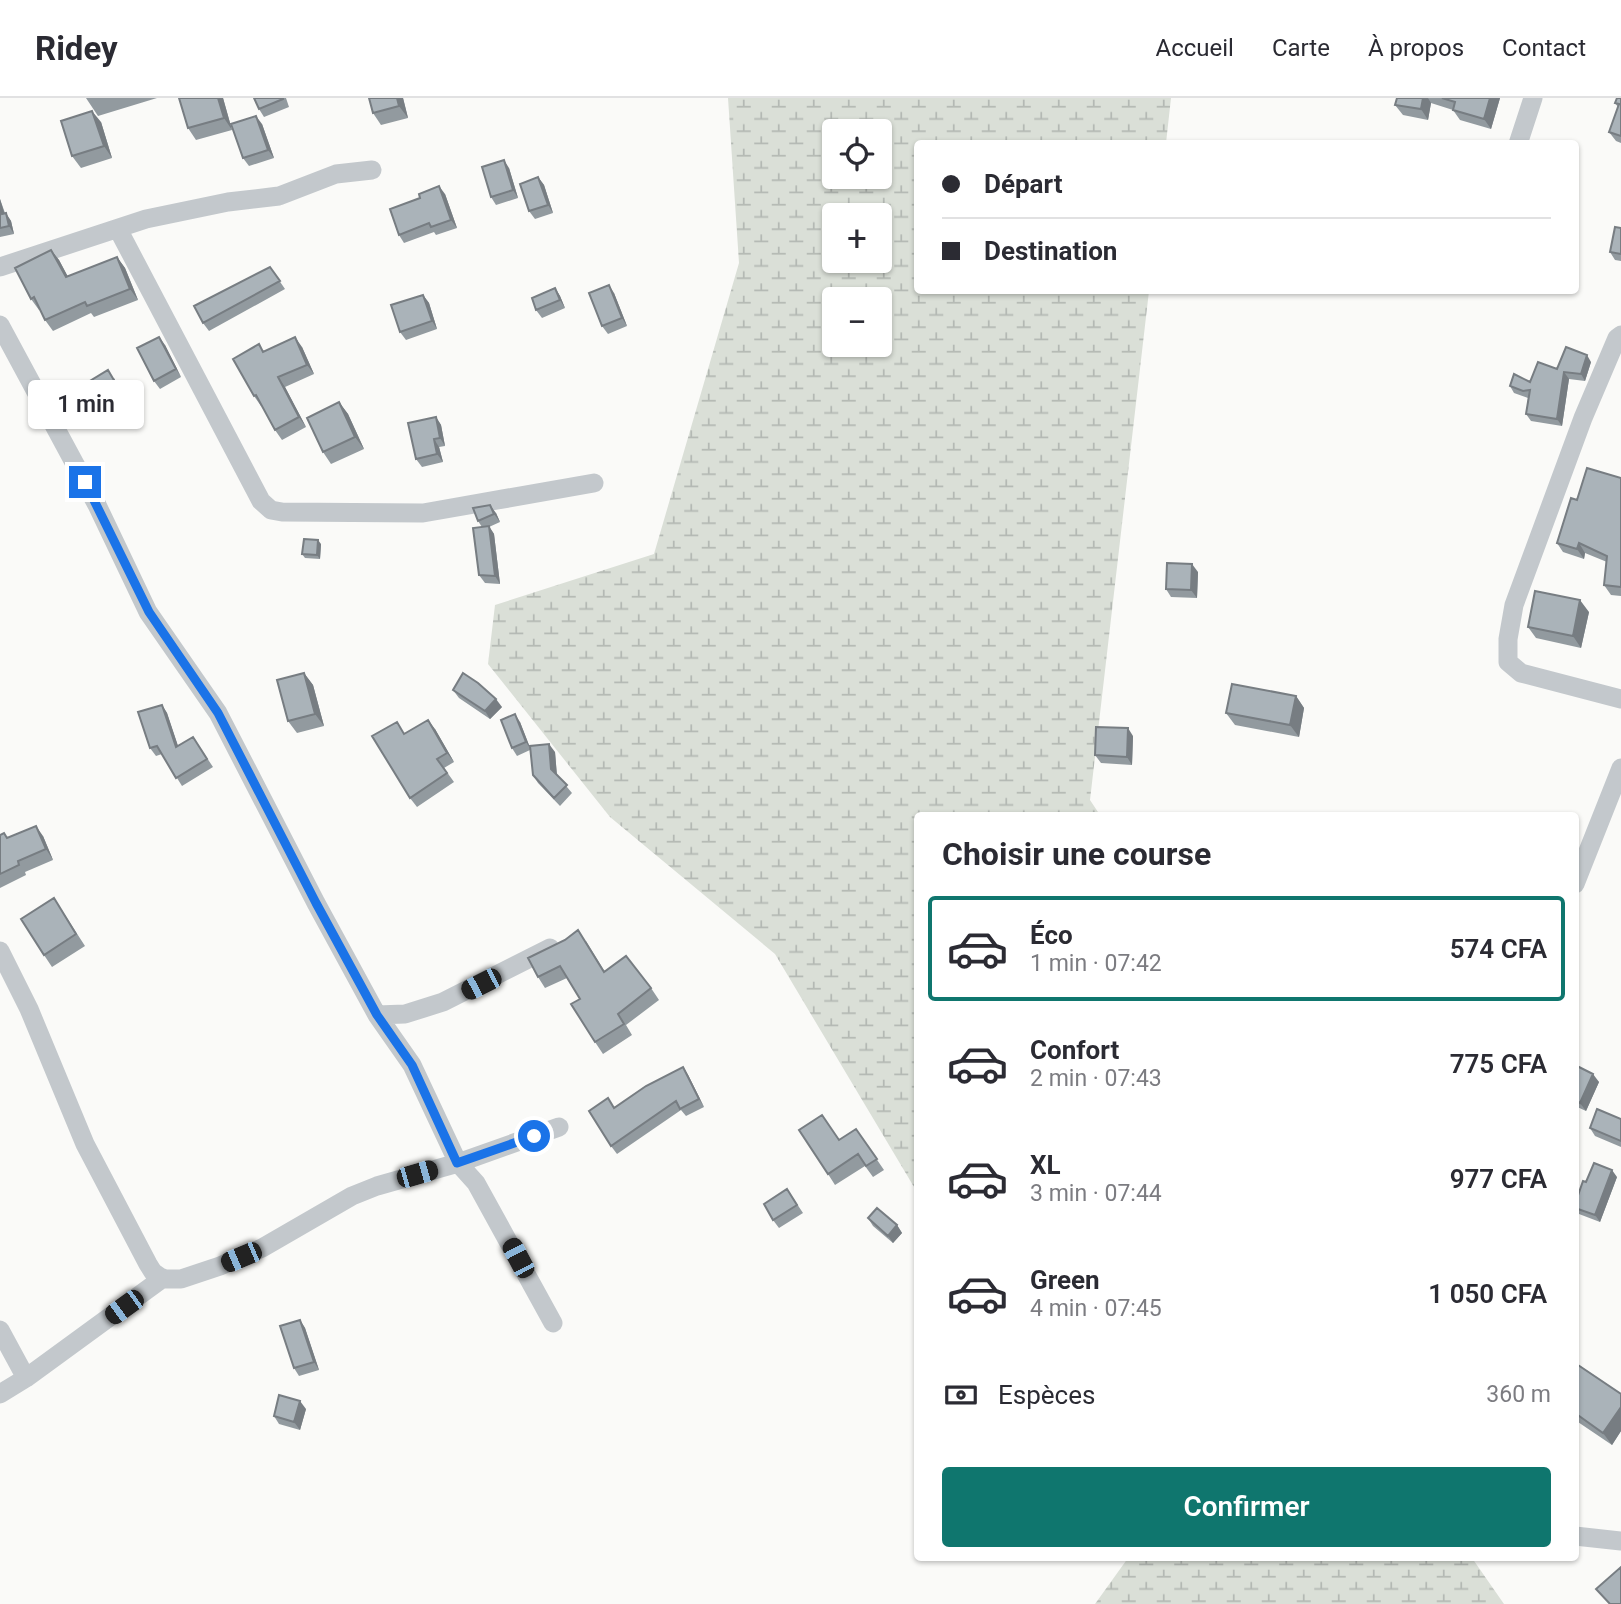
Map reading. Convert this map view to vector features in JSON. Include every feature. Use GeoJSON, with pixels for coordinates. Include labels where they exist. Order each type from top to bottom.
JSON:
{"type":"FeatureCollection","features":[{"type":"Feature","properties":{"kind":"street"},"geometry":{"type":"LineString","coordinates":[[1519,140],[1533,98]]}},
{"type":"Feature","properties":{"kind":"street"},"geometry":{"type":"LineString","coordinates":[[0,267],[146,219],[228,202],[279,196],[335,174],[372,170]]}},
{"type":"Feature","properties":{"kind":"street"},"geometry":{"type":"LineString","coordinates":[[118,229],[261,501],[271,510],[423,513],[594,483]]}},
{"type":"Feature","properties":{"kind":"street"},"geometry":{"type":"LineString","coordinates":[[0,325],[97,505],[149,612],[218,713],[377,1015],[412,1065],[457,1163],[476,1183],[552,1323]]}},
{"type":"Feature","properties":{"kind":"street"},"geometry":{"type":"LineString","coordinates":[[1621,335],[1617,338],[1583,418],[1514,605],[1508,639],[1508,662],[1521,673],[1621,699]]}},
{"type":"Feature","properties":{"kind":"street"},"geometry":{"type":"LineString","coordinates":[[1579,874],[1621,768]]}},
{"type":"Feature","properties":{"kind":"street"},"geometry":{"type":"LineString","coordinates":[[377,1015],[405,1014],[443,1002],[567,940]]}},
{"type":"Feature","properties":{"kind":"street"},"geometry":{"type":"LineString","coordinates":[[0,951],[29,1009],[85,1144],[148,1265],[163,1278],[181,1279],[262,1248],[352,1196],[377,1186],[457,1163],[559,1127]]}},
{"type":"Feature","properties":{"kind":"street"},"geometry":{"type":"LineString","coordinates":[[0,1394],[163,1278]]}},
{"type":"Feature","properties":{"kind":"street"},"geometry":{"type":"LineString","coordinates":[[0,1330],[26,1378]]}},
{"type":"Feature","properties":{"kind":"street"},"geometry":{"type":"LineString","coordinates":[[1579,1536],[1621,1541]]}},
{"type":"Feature","properties":{"kind":"green space"},"geometry":{"type":"Polygon","coordinates":[[[728,98],[1171,98],[1166,140],[914,140],[914,294],[1149,294],[1090,800],[1098,812],[914,812],[914,1187],[775,954],[610,817],[488,664],[495,605],[654,554],[739,263],[728,98]]]}},
{"type":"Feature","properties":{"kind":"green space"},"geometry":{"type":"Polygon","coordinates":[[[1126,1561],[1474,1561],[1504,1604],[1095,1604],[1126,1561]]]}},
{"type":"Feature","properties":{"kind":"building"},"geometry":{"type":"Polygon","coordinates":[[[179,98],[218,98],[224,118],[188,128],[179,98]]]}},
{"type":"Feature","properties":{"kind":"building"},"geometry":{"type":"Polygon","coordinates":[[[254,98],[283,98],[283,99],[259,109],[254,98]]]}},
{"type":"Feature","properties":{"kind":"building"},"geometry":{"type":"Polygon","coordinates":[[[369,98],[397,98],[399,106],[373,113],[369,98]]]}},
{"type":"Feature","properties":{"kind":"building"},"geometry":{"type":"Polygon","coordinates":[[[1397,98],[1423,98],[1421,109],[1395,105],[1397,98]]]}},
{"type":"Feature","properties":{"kind":"building"},"geometry":{"type":"Polygon","coordinates":[[[1442,98],[1490,98],[1484,119],[1453,110],[1455,102],[1442,98]]]}},
{"type":"Feature","properties":{"kind":"building"},"geometry":{"type":"Polygon","coordinates":[[[1617,98],[1621,98],[1621,136],[1609,132],[1619,104],[1615,103],[1617,98]]]}},
{"type":"Feature","properties":{"kind":"building"},"geometry":{"type":"Polygon","coordinates":[[[92,111],[104,146],[72,156],[61,121],[92,111]]]}},
{"type":"Feature","properties":{"kind":"building"},"geometry":{"type":"Polygon","coordinates":[[[256,116],[268,150],[243,158],[231,124],[256,116]]]}},
{"type":"Feature","properties":{"kind":"building"},"geometry":{"type":"Polygon","coordinates":[[[504,160],[513,190],[491,197],[482,167],[504,160]]]}},
{"type":"Feature","properties":{"kind":"building"},"geometry":{"type":"Polygon","coordinates":[[[538,177],[548,205],[529,211],[520,184],[538,177]]]}},
{"type":"Feature","properties":{"kind":"building"},"geometry":{"type":"Polygon","coordinates":[[[439,186],[451,220],[431,227],[429,223],[399,235],[390,209],[420,198],[419,194],[439,186]]]}},
{"type":"Feature","properties":{"kind":"building"},"geometry":{"type":"Polygon","coordinates":[[[0,209],[2,214],[6,213],[9,226],[0,228],[0,209]]]}},
{"type":"Feature","properties":{"kind":"building"},"geometry":{"type":"Polygon","coordinates":[[[1615,227],[1621,228],[1621,254],[1610,252],[1615,227]]]}},
{"type":"Feature","properties":{"kind":"building"},"geometry":{"type":"Polygon","coordinates":[[[51,250],[66,277],[117,257],[130,289],[87,306],[85,302],[45,320],[15,268],[51,250]]]}},
{"type":"Feature","properties":{"kind":"building"},"geometry":{"type":"Polygon","coordinates":[[[270,267],[280,281],[203,323],[194,306],[270,267]]]}},
{"type":"Feature","properties":{"kind":"building"},"geometry":{"type":"Polygon","coordinates":[[[609,285],[622,318],[602,326],[589,293],[609,285]]]}},
{"type":"Feature","properties":{"kind":"building"},"geometry":{"type":"Polygon","coordinates":[[[555,288],[560,300],[536,310],[532,298],[555,288]]]}},
{"type":"Feature","properties":{"kind":"building"},"geometry":{"type":"Polygon","coordinates":[[[423,295],[432,321],[400,332],[391,305],[423,295]]]}},
{"type":"Feature","properties":{"kind":"building"},"geometry":{"type":"Polygon","coordinates":[[[159,337],[176,369],[154,381],[137,348],[159,337]]]}},
{"type":"Feature","properties":{"kind":"building"},"geometry":{"type":"Polygon","coordinates":[[[295,337],[307,365],[278,377],[299,417],[275,430],[233,359],[259,344],[263,352],[295,337]]]}},
{"type":"Feature","properties":{"kind":"building"},"geometry":{"type":"Polygon","coordinates":[[[1566,347],[1587,355],[1581,374],[1564,372],[1557,419],[1526,414],[1530,390],[1523,391],[1510,386],[1514,374],[1530,382],[1538,362],[1557,369],[1566,347]]]}},
{"type":"Feature","properties":{"kind":"building"},"geometry":{"type":"Polygon","coordinates":[[[108,370],[122,394],[89,414],[75,390],[108,370]]]}},
{"type":"Feature","properties":{"kind":"building"},"geometry":{"type":"Polygon","coordinates":[[[339,402],[355,437],[323,452],[307,418],[339,402]]]}},
{"type":"Feature","properties":{"kind":"building"},"geometry":{"type":"Polygon","coordinates":[[[436,417],[440,438],[434,439],[437,454],[416,459],[408,423],[436,417]]]}},
{"type":"Feature","properties":{"kind":"building"},"geometry":{"type":"Polygon","coordinates":[[[1587,468],[1621,478],[1621,587],[1604,585],[1607,556],[1579,543],[1577,549],[1557,543],[1571,498],[1577,500],[1587,468]]]}},
{"type":"Feature","properties":{"kind":"building"},"geometry":{"type":"Polygon","coordinates":[[[490,505],[494,514],[478,521],[473,508],[490,505]]]}},
{"type":"Feature","properties":{"kind":"building"},"geometry":{"type":"Polygon","coordinates":[[[489,526],[495,576],[479,575],[473,528],[489,526]]]}},
{"type":"Feature","properties":{"kind":"building"},"geometry":{"type":"Polygon","coordinates":[[[304,539],[318,540],[317,555],[302,554],[304,539]]]}},
{"type":"Feature","properties":{"kind":"building"},"geometry":{"type":"Polygon","coordinates":[[[1167,563],[1192,564],[1191,590],[1166,589],[1167,563]]]}},
{"type":"Feature","properties":{"kind":"building"},"geometry":{"type":"Polygon","coordinates":[[[1535,591],[1580,600],[1573,636],[1528,627],[1535,591]]]}},
{"type":"Feature","properties":{"kind":"building"},"geometry":{"type":"Polygon","coordinates":[[[304,673],[315,714],[288,721],[277,680],[304,673]]]}},
{"type":"Feature","properties":{"kind":"building"},"geometry":{"type":"Polygon","coordinates":[[[463,673],[496,699],[485,711],[453,690],[463,673]]]}},
{"type":"Feature","properties":{"kind":"building"},"geometry":{"type":"Polygon","coordinates":[[[1232,684],[1296,696],[1290,725],[1226,713],[1232,684]]]}},
{"type":"Feature","properties":{"kind":"building"},"geometry":{"type":"Polygon","coordinates":[[[162,705],[176,747],[193,737],[207,759],[176,778],[157,746],[150,748],[138,712],[162,705]]]}},
{"type":"Feature","properties":{"kind":"building"},"geometry":{"type":"Polygon","coordinates":[[[515,714],[526,742],[512,748],[501,720],[515,714]]]}},
{"type":"Feature","properties":{"kind":"building"},"geometry":{"type":"Polygon","coordinates":[[[428,720],[447,753],[437,759],[447,773],[410,798],[372,736],[397,722],[404,734],[428,720]]]}},
{"type":"Feature","properties":{"kind":"building"},"geometry":{"type":"Polygon","coordinates":[[[1096,727],[1128,728],[1127,757],[1095,755],[1096,727]]]}},
{"type":"Feature","properties":{"kind":"building"},"geometry":{"type":"Polygon","coordinates":[[[549,744],[551,769],[567,785],[554,798],[533,775],[530,746],[549,744]]]}},
{"type":"Feature","properties":{"kind":"building"},"geometry":{"type":"Polygon","coordinates":[[[36,826],[46,849],[18,861],[19,865],[0,874],[0,835],[4,833],[7,838],[36,826]]]}},
{"type":"Feature","properties":{"kind":"building"},"geometry":{"type":"Polygon","coordinates":[[[54,898],[76,934],[44,955],[21,919],[54,898]]]}},
{"type":"Feature","properties":{"kind":"building"},"geometry":{"type":"Polygon","coordinates":[[[578,930],[604,972],[626,956],[651,988],[618,1014],[624,1024],[595,1042],[571,1004],[580,999],[560,966],[538,977],[528,958],[565,940],[578,930]]]}},
{"type":"Feature","properties":{"kind":"building"},"geometry":{"type":"Polygon","coordinates":[[[683,1067],[699,1099],[680,1109],[676,1101],[611,1146],[589,1111],[608,1098],[614,1108],[646,1086],[683,1067]]]}},
{"type":"Feature","properties":{"kind":"building"},"geometry":{"type":"Polygon","coordinates":[[[1579,1067],[1593,1074],[1579,1102],[1579,1067]]]}},
{"type":"Feature","properties":{"kind":"building"},"geometry":{"type":"Polygon","coordinates":[[[1597,1109],[1621,1119],[1621,1141],[1590,1128],[1597,1109]]]}},
{"type":"Feature","properties":{"kind":"building"},"geometry":{"type":"Polygon","coordinates":[[[822,1115],[839,1140],[856,1129],[877,1159],[866,1166],[858,1154],[828,1174],[799,1130],[822,1115]]]}},
{"type":"Feature","properties":{"kind":"building"},"geometry":{"type":"Polygon","coordinates":[[[1594,1163],[1612,1170],[1595,1215],[1579,1209],[1579,1192],[1583,1181],[1586,1182],[1594,1163]]]}},
{"type":"Feature","properties":{"kind":"building"},"geometry":{"type":"Polygon","coordinates":[[[787,1189],[797,1205],[773,1220],[764,1204],[787,1189]]]}},
{"type":"Feature","properties":{"kind":"building"},"geometry":{"type":"Polygon","coordinates":[[[877,1208],[897,1225],[888,1236],[868,1218],[877,1208]]]}},
{"type":"Feature","properties":{"kind":"building"},"geometry":{"type":"Polygon","coordinates":[[[300,1320],[314,1362],[294,1368],[280,1326],[300,1320]]]}},
{"type":"Feature","properties":{"kind":"building"},"geometry":{"type":"Polygon","coordinates":[[[1579,1366],[1621,1394],[1621,1407],[1603,1433],[1579,1416],[1579,1366]]]}},
{"type":"Feature","properties":{"kind":"building"},"geometry":{"type":"Polygon","coordinates":[[[279,1395],[300,1401],[294,1422],[274,1416],[279,1395]]]}},
{"type":"Feature","properties":{"kind":"building"},"geometry":{"type":"Polygon","coordinates":[[[1621,1567],[1621,1604],[1610,1604],[1596,1589],[1621,1567]]]}},
{"type":"Feature","properties":{"kind":"route"},"geometry":{"type":"LineString","coordinates":[[85,482],[149,612],[218,713],[377,1015],[412,1065],[457,1163],[534,1136]]}}]}
